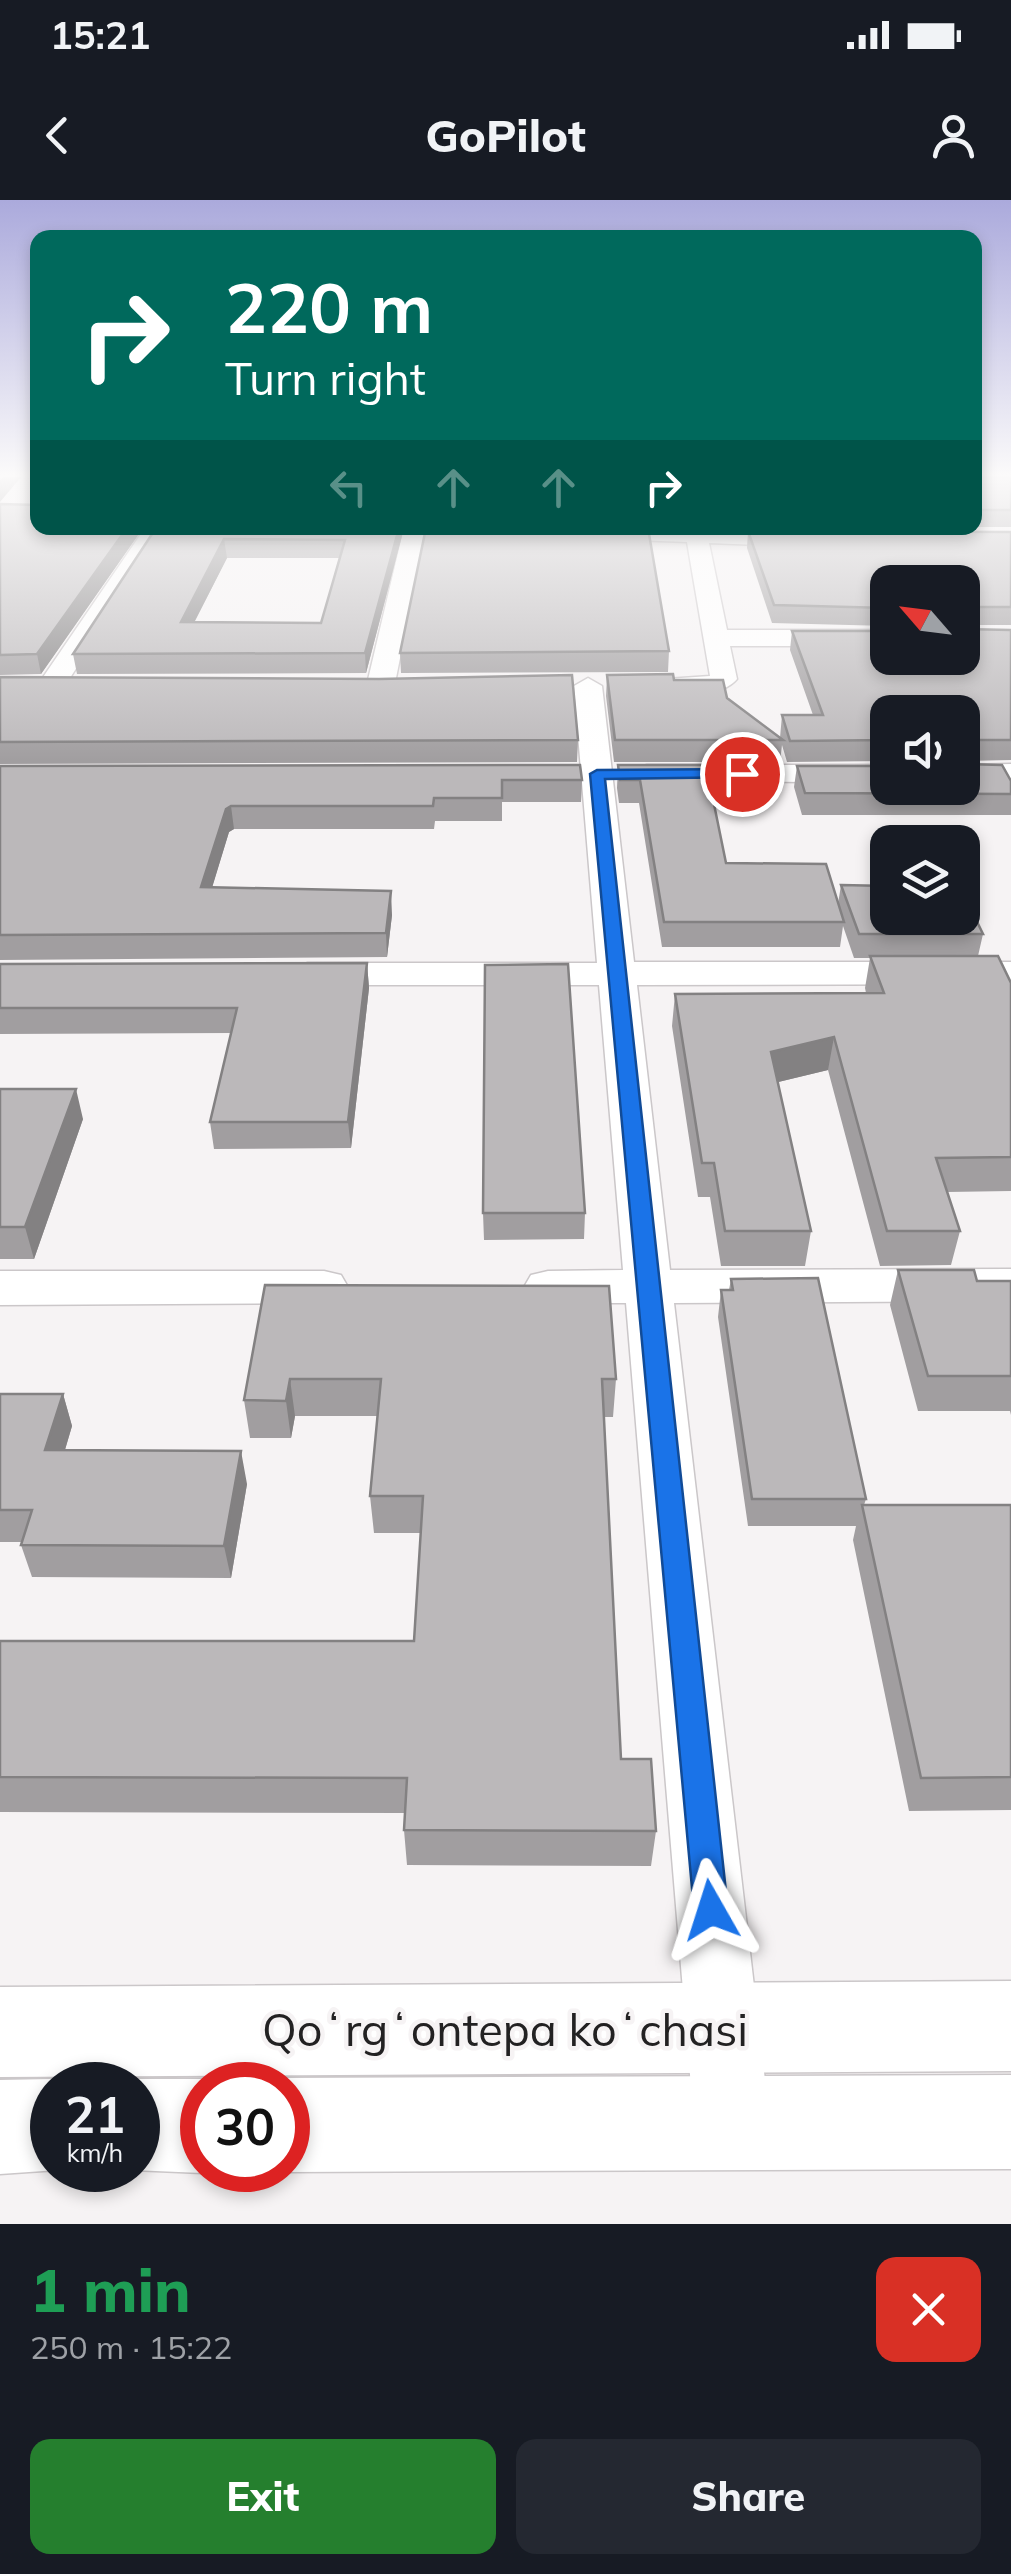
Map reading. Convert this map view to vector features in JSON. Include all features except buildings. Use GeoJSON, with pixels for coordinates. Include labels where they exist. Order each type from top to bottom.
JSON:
{"type":"FeatureCollection","features":[{"type":"Feature","properties":{"kind":"main road","name":"Qoʻrgʻontepa koʻchasi"},"geometry":{"type":"LineString","coordinates":[[0,2032],[1011,2026]]}},
{"type":"Feature","properties":{"kind":"main road"},"geometry":{"type":"LineString","coordinates":[[310,2125],[1011,2122]]}},
{"type":"Feature","properties":{"kind":"main road"},"geometry":{"type":"LineString","coordinates":[[0,2127],[30,2126]]}},
{"type":"Feature","properties":{"kind":"street"},"geometry":{"type":"LineString","coordinates":[[51,686],[126,571]]}},
{"type":"Feature","properties":{"kind":"street"},"geometry":{"type":"LineString","coordinates":[[380,688],[405,571]]}},
{"type":"Feature","properties":{"kind":"street"},"geometry":{"type":"LineString","coordinates":[[643,686],[715,684],[724,679],[705,571]]}},
{"type":"Feature","properties":{"kind":"street"},"geometry":{"type":"LineString","coordinates":[[718,638],[870,638]]}},
{"type":"Feature","properties":{"kind":"street"},"geometry":{"type":"LineString","coordinates":[[17,686],[90,686]]}},
{"type":"Feature","properties":{"kind":"street"},"geometry":{"type":"LineString","coordinates":[[588,686],[577,774],[617,974],[732,2123]]}},
{"type":"Feature","properties":{"kind":"street"},"geometry":{"type":"LineString","coordinates":[[577,774],[870,774]]}},
{"type":"Feature","properties":{"kind":"street"},"geometry":{"type":"LineString","coordinates":[[980,774],[1011,774]]}},
{"type":"Feature","properties":{"kind":"street"},"geometry":{"type":"LineString","coordinates":[[278,974],[1011,972]]}},
{"type":"Feature","properties":{"kind":"street"},"geometry":{"type":"LineString","coordinates":[[510,1287],[1011,1285]]}},
{"type":"Feature","properties":{"kind":"street"},"geometry":{"type":"LineString","coordinates":[[0,1288],[373,1287]]}},
{"type":"Feature","properties":{"kind":"route"},"geometry":{"type":"LineString","coordinates":[[711,1910],[597,774],[742,774]]}}]}
